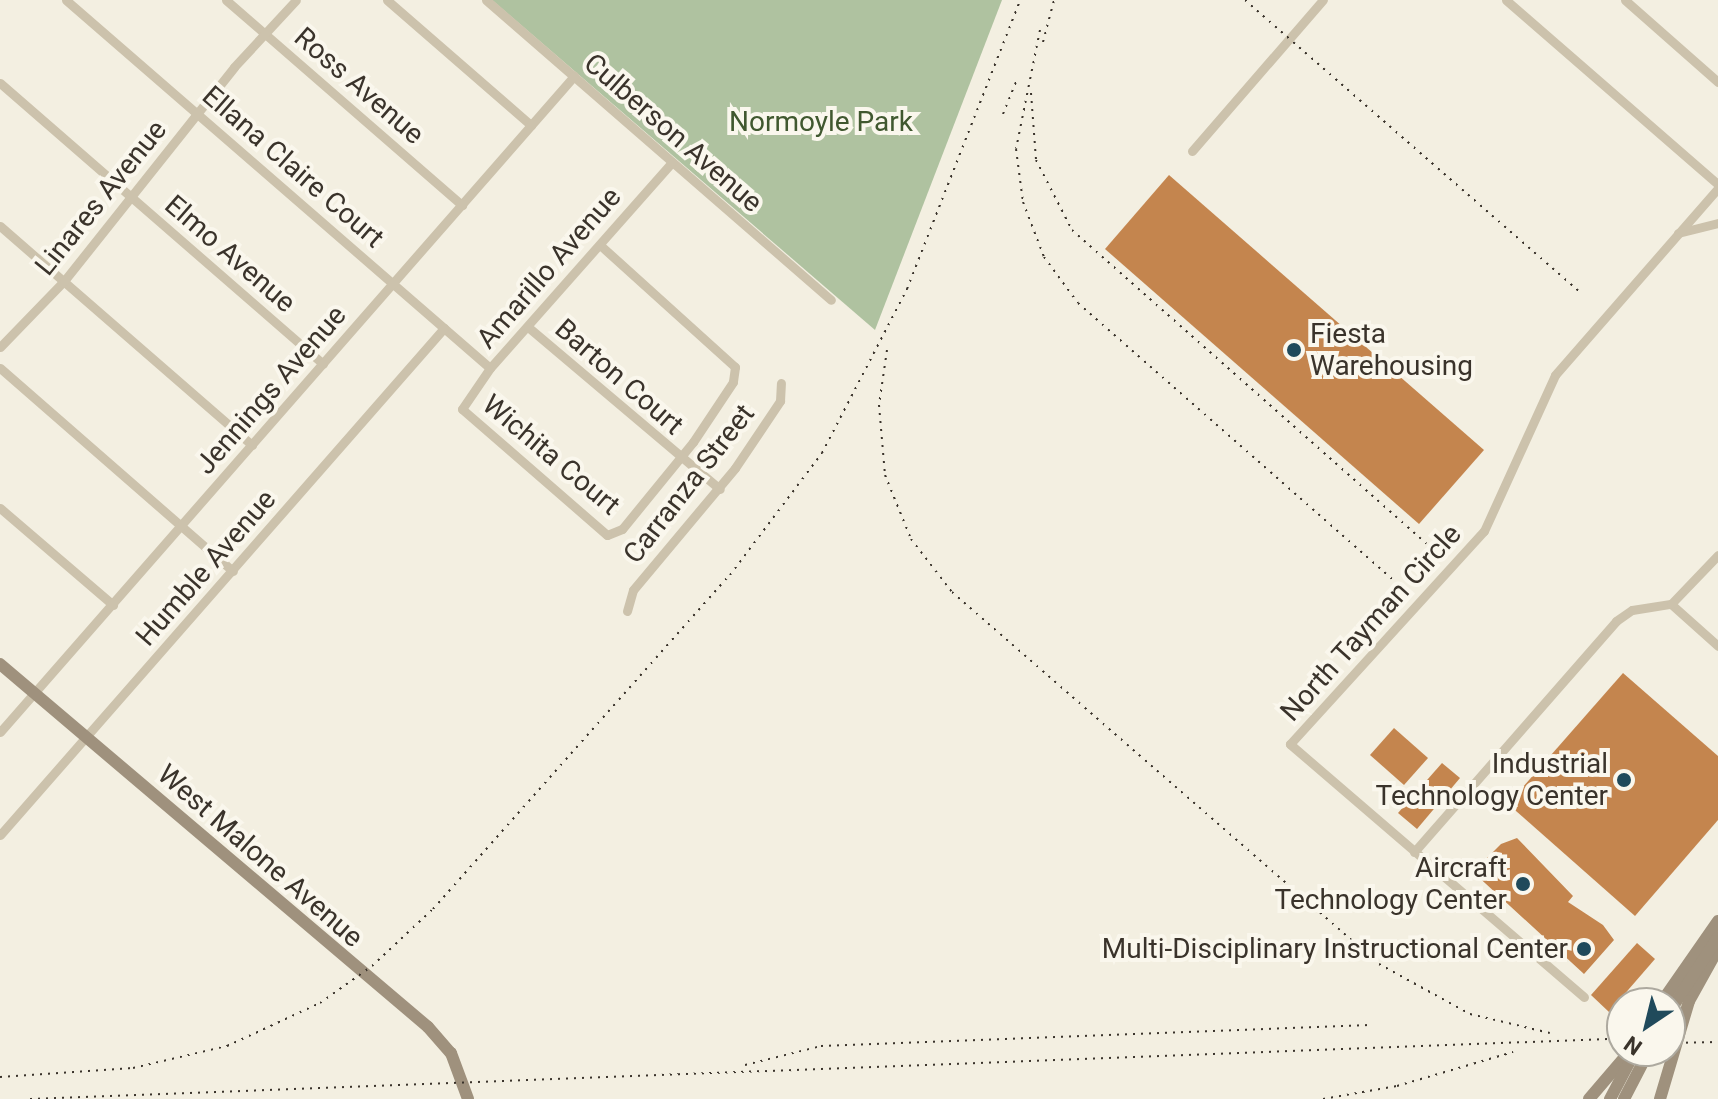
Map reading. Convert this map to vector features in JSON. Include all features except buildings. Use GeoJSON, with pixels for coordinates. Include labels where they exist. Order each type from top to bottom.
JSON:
{"type":"FeatureCollection","features":[{"type":"Feature","properties":{"kind":"street","name":"Ellana Claire Court"},"geometry":{"type":"LineString","coordinates":[[66,0],[490,368]]}},
{"type":"Feature","properties":{"kind":"street","name":"Ross Avenue"},"geometry":{"type":"LineString","coordinates":[[226,0],[462,205]]}},
{"type":"Feature","properties":{"kind":"street","name":"Linares Avenue"},"geometry":{"type":"LineString","coordinates":[[0,347],[64,281],[197,113],[296,0]]}},
{"type":"Feature","properties":{"kind":"street"},"geometry":{"type":"LineString","coordinates":[[387,0],[531,125]]}},
{"type":"Feature","properties":{"kind":"street","name":"Culberson Avenue"},"geometry":{"type":"LineString","coordinates":[[486,0],[831,300]]}},
{"type":"Feature","properties":{"kind":"street"},"geometry":{"type":"LineString","coordinates":[[1192,151],[1323,0]]}},
{"type":"Feature","properties":{"kind":"street"},"geometry":{"type":"LineString","coordinates":[[1506,0],[1718,186]]}},
{"type":"Feature","properties":{"kind":"street"},"geometry":{"type":"LineString","coordinates":[[1625,0],[1718,82]]}},
{"type":"Feature","properties":{"kind":"street","name":"Jennings Avenue"},"geometry":{"type":"LineString","coordinates":[[0,732],[36,695],[574,76]]}},
{"type":"Feature","properties":{"kind":"street","name":"Elmo Avenue"},"geometry":{"type":"LineString","coordinates":[[0,83],[323,364]]}},
{"type":"Feature","properties":{"kind":"street","name":"Amarillo Avenue"},"geometry":{"type":"LineString","coordinates":[[463,405],[490,368],[672,162]]}},
{"type":"Feature","properties":{"kind":"street","name":"North Tayman Circle"},"geometry":{"type":"LineString","coordinates":[[1414,852],[1290,744],[1484,531],[1555,375],[1718,186]]}},
{"type":"Feature","properties":{"kind":"street"},"geometry":{"type":"LineString","coordinates":[[1678,233],[1718,223]]}},
{"type":"Feature","properties":{"kind":"street"},"geometry":{"type":"LineString","coordinates":[[0,226],[252,445]]}},
{"type":"Feature","properties":{"kind":"street"},"geometry":{"type":"LineString","coordinates":[[600,245],[732,360],[736,376],[680,458]]}},
{"type":"Feature","properties":{"kind":"street","name":"Barton Court"},"geometry":{"type":"LineString","coordinates":[[528,327],[720,489]]}},
{"type":"Feature","properties":{"kind":"street","name":"Humble Avenue"},"geometry":{"type":"LineString","coordinates":[[0,835],[444,328]]}},
{"type":"Feature","properties":{"kind":"street"},"geometry":{"type":"LineString","coordinates":[[0,368],[233,571]]}},
{"type":"Feature","properties":{"kind":"street","name":"Carranza Street"},"geometry":{"type":"LineString","coordinates":[[627,611],[633,590],[720,489],[780,401],[781,383]]}},
{"type":"Feature","properties":{"kind":"street","name":"Wichita Court"},"geometry":{"type":"LineString","coordinates":[[463,405],[466,416],[597,531],[615,534],[680,458]]}},
{"type":"Feature","properties":{"kind":"street"},"geometry":{"type":"LineString","coordinates":[[0,508],[113,605]]}},
{"type":"Feature","properties":{"kind":"street"},"geometry":{"type":"LineString","coordinates":[[1584,997],[1414,852],[1616,621],[1632,610],[1671,604],[1718,555]]}},
{"type":"Feature","properties":{"kind":"street"},"geometry":{"type":"LineString","coordinates":[[1671,604],[1718,646]]}},
{"type":"Feature","properties":{"kind":"street","name":"West Malone Avenue"},"geometry":{"type":"LineString","coordinates":[[0,664],[428,1027],[451,1053],[468,1099]]}},
{"type":"Feature","properties":{"kind":"street"},"geometry":{"type":"LineString","coordinates":[[1680,987],[1718,921]]}},
{"type":"Feature","properties":{"kind":"street"},"geometry":{"type":"LineString","coordinates":[[1682,987],[1718,937]]}},
{"type":"Feature","properties":{"kind":"street"},"geometry":{"type":"LineString","coordinates":[[1684,987],[1718,949]]}},
{"type":"Feature","properties":{"kind":"street"},"geometry":{"type":"LineString","coordinates":[[1589,1099],[1618,1067]]}},
{"type":"Feature","properties":{"kind":"street"},"geometry":{"type":"LineString","coordinates":[[1610,1099],[1625,1067]]}},
{"type":"Feature","properties":{"kind":"street"},"geometry":{"type":"LineString","coordinates":[[1624,1099],[1641,1067]]}},
{"type":"Feature","properties":{"kind":"street"},"geometry":{"type":"LineString","coordinates":[[1660,1099],[1664,1067]]}},
{"type":"Feature","properties":{"kind":"green space","name":"Normoyle Park"},"geometry":{"type":"Polygon","coordinates":[[[492,0],[1002,0],[875,330],[492,0]]]}},
{"type":"Feature","properties":{"kind":"railway"},"geometry":{"type":"LineString","coordinates":[[0,1077],[133,1068],[227,1046],[320,1003],[372,966],[433,909],[730,575],[822,453],[907,289],[1020,0]]}},
{"type":"Feature","properties":{"kind":"railway"},"geometry":{"type":"LineString","coordinates":[[1043,42],[1054,0]]}},
{"type":"Feature","properties":{"kind":"railway"},"geometry":{"type":"LineString","coordinates":[[1245,0],[1582,294]]}},
{"type":"Feature","properties":{"kind":"railway"},"geometry":{"type":"LineString","coordinates":[[1040,30],[1016,149],[1023,202],[1044,257],[1078,303],[1398,584]]}},
{"type":"Feature","properties":{"kind":"railway"},"geometry":{"type":"LineString","coordinates":[[1003,114],[1017,79]]}},
{"type":"Feature","properties":{"kind":"railway"},"geometry":{"type":"LineString","coordinates":[[1031,93],[1036,160],[1072,230],[1426,543]]}},
{"type":"Feature","properties":{"kind":"railway"},"geometry":{"type":"LineString","coordinates":[[887,350],[879,405],[885,475],[911,539],[952,592],[1379,964],[1470,1014],[1550,1033]]}},
{"type":"Feature","properties":{"kind":"railway"},"geometry":{"type":"LineString","coordinates":[[745,1065],[821,1046],[1370,1025]]}},
{"type":"Feature","properties":{"kind":"railway"},"geometry":{"type":"LineString","coordinates":[[30,1099],[1606,1039]]}},
{"type":"Feature","properties":{"kind":"railway"},"geometry":{"type":"LineString","coordinates":[[1686,1043],[1718,1042]]}},
{"type":"Feature","properties":{"kind":"railway"},"geometry":{"type":"LineString","coordinates":[[1323,1099],[1397,1086],[1513,1052]]}},
{"type":"Feature","properties":{"kind":"place","name":"Fiesta Warehousing"},"geometry":{"type":"Point","coordinates":[1294,350]}},
{"type":"Feature","properties":{"kind":"place","name":"Industrial Technology Center"},"geometry":{"type":"Point","coordinates":[1624,780]}},
{"type":"Feature","properties":{"kind":"place","name":"Aircraft Technology Center"},"geometry":{"type":"Point","coordinates":[1523,884]}},
{"type":"Feature","properties":{"kind":"place","name":"Multi-Disciplinary Instructional Center"},"geometry":{"type":"Point","coordinates":[1584,949]}}]}
